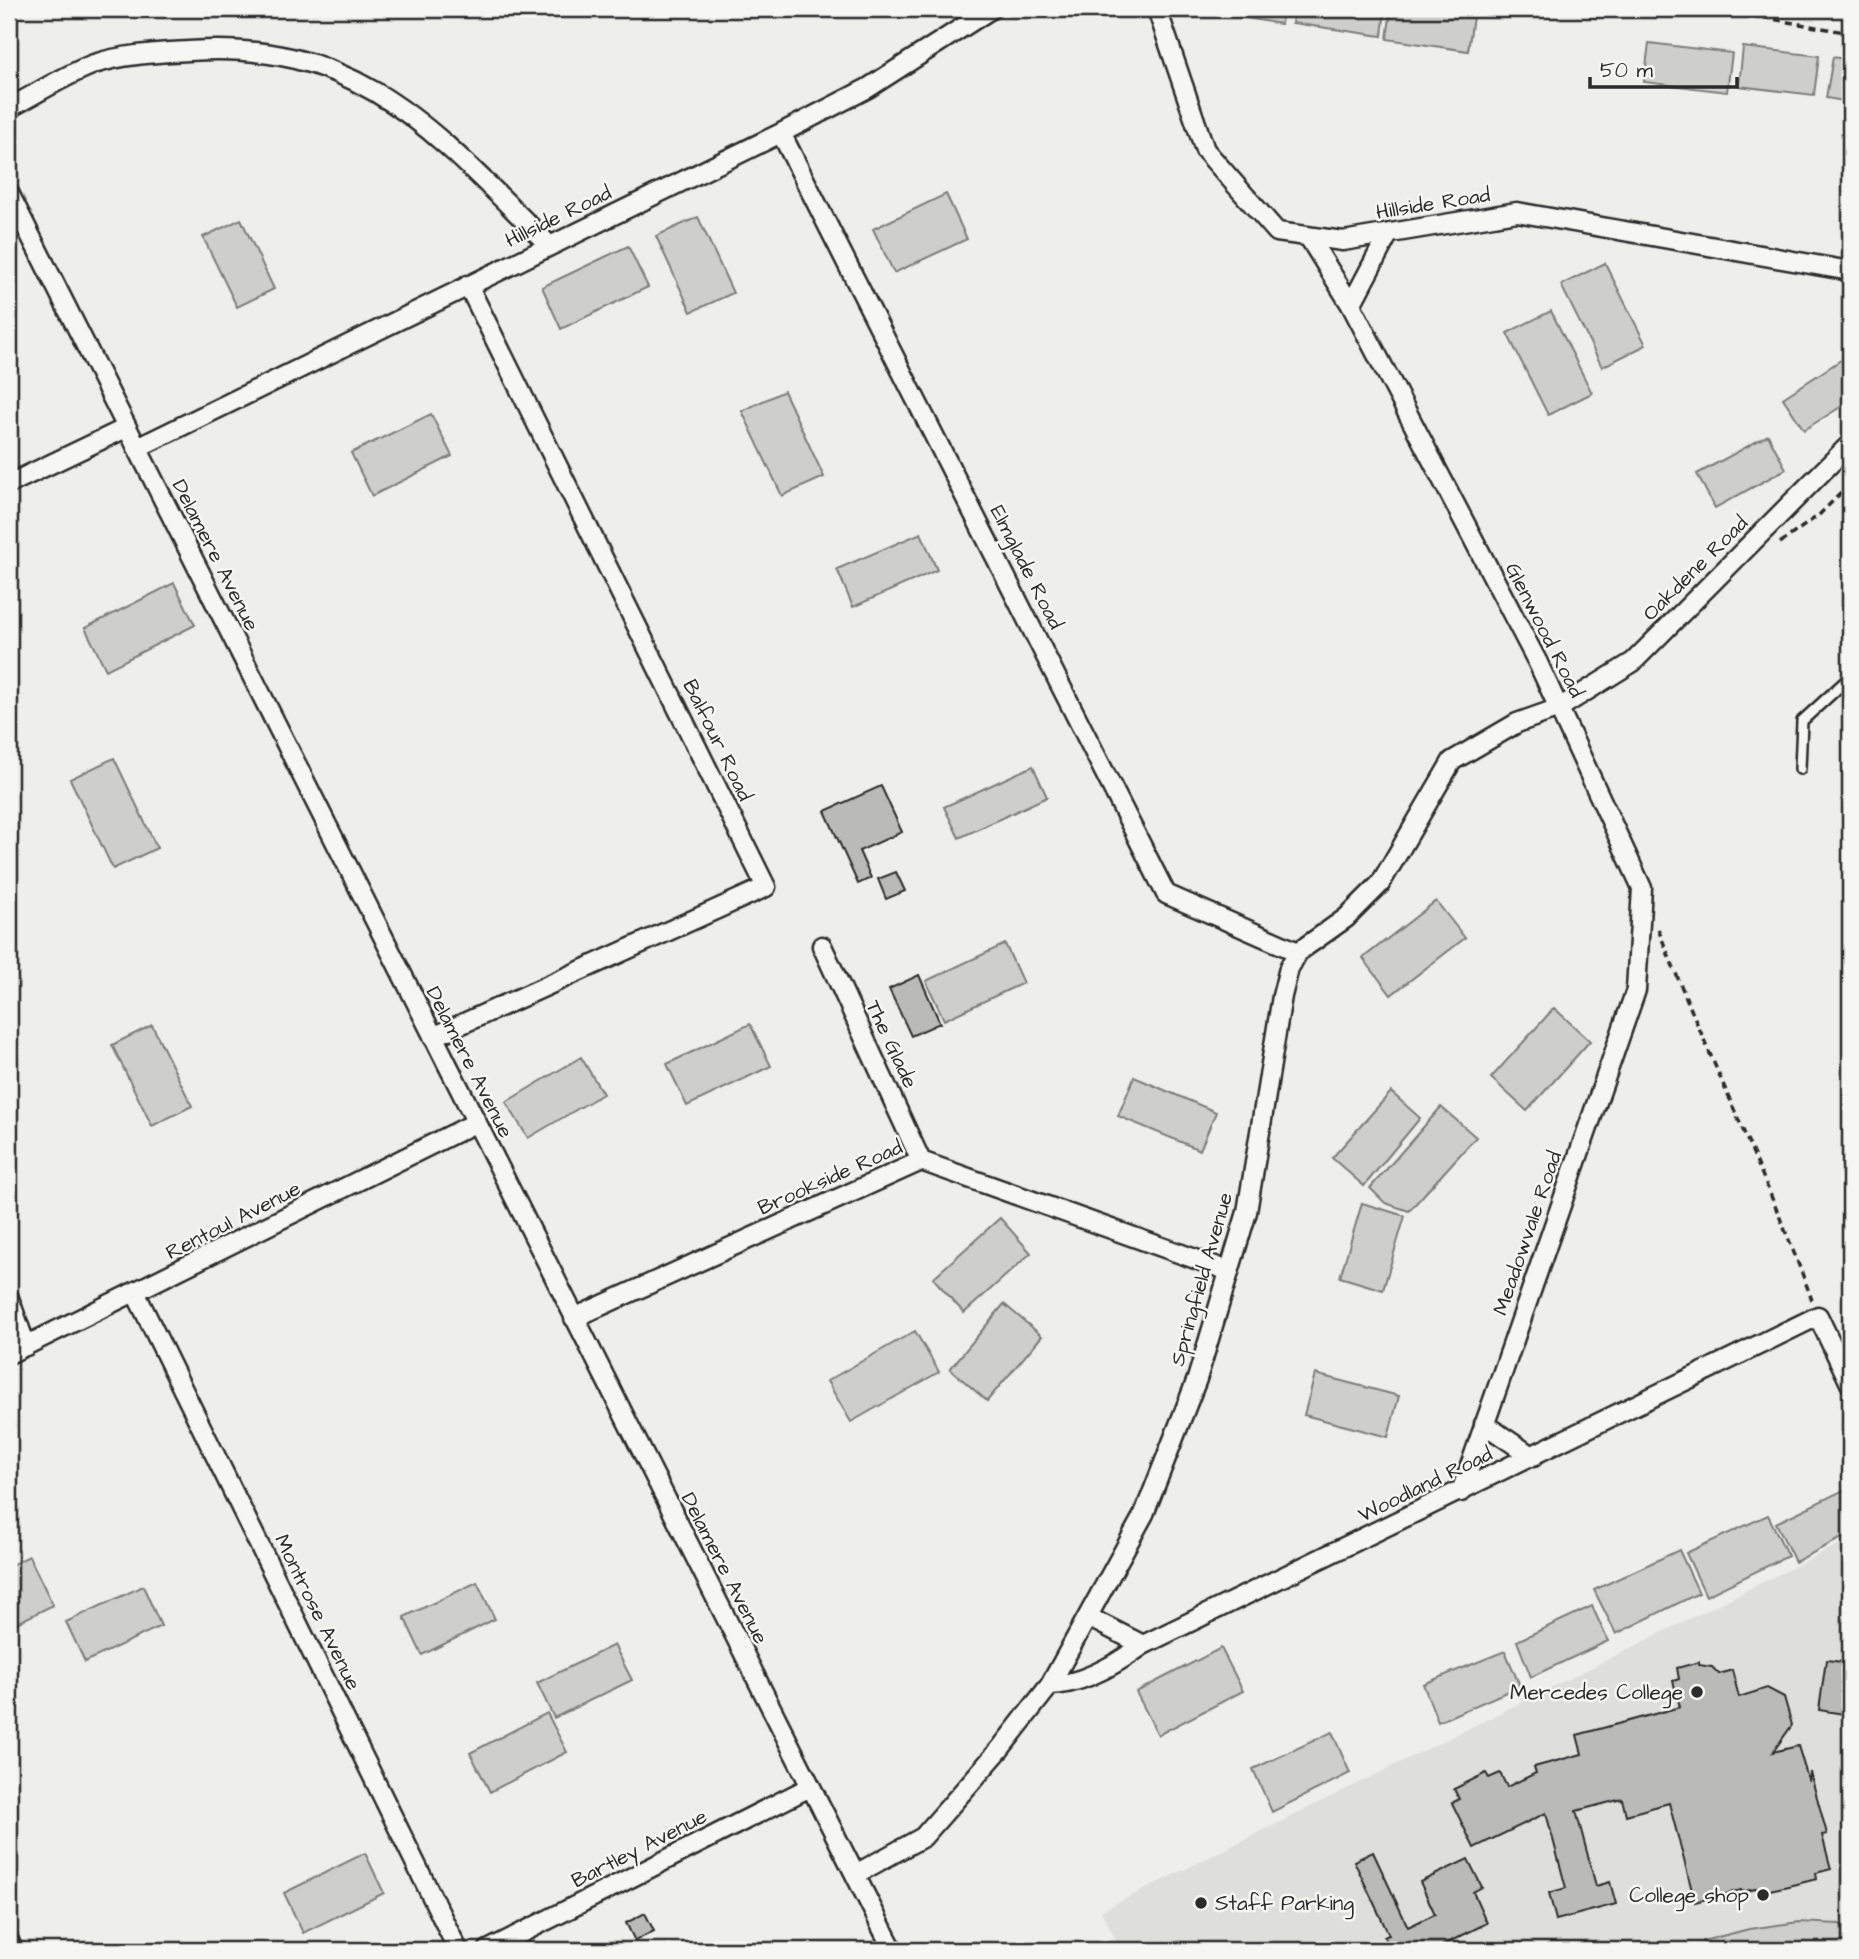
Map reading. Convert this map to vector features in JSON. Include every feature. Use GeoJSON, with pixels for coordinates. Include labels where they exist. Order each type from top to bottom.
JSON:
{"type":"FeatureCollection","features":[{"type":"Feature","properties":{"kind":"street","name":"Hillside Road"},"geometry":{"type":"LineString","coordinates":[[136,448],[781,133],[868,88],[991,9]]}},
{"type":"Feature","properties":{"kind":"street","name":"Hillside Road"},"geometry":{"type":"LineString","coordinates":[[1157,9],[1205,150],[1277,232],[1343,241],[1517,212],[1850,271]]}},
{"type":"Feature","properties":{"kind":"street"},"geometry":{"type":"LineString","coordinates":[[9,108],[90,66],[113,58],[224,50],[266,51],[296,57],[328,67],[360,83],[431,130],[550,245]]}},
{"type":"Feature","properties":{"kind":"street","name":"Elmglade Road"},"geometry":{"type":"LineString","coordinates":[[781,133],[1166,894],[1298,952]]}},
{"type":"Feature","properties":{"kind":"street","name":"Delamere Avenue"},"geometry":{"type":"LineString","coordinates":[[9,192],[893,1950]]}},
{"type":"Feature","properties":{"kind":"street"},"geometry":{"type":"LineString","coordinates":[[1351,306],[1389,233]]}},
{"type":"Feature","properties":{"kind":"street","name":"Glenwood Road"},"geometry":{"type":"LineString","coordinates":[[1308,236],[1351,306],[1559,708],[1642,888],[1636,990]]}},
{"type":"Feature","properties":{"kind":"street","name":"Balfour Road"},"geometry":{"type":"LineString","coordinates":[[433,1037],[766,887],[468,285]]}},
{"type":"Feature","properties":{"kind":"street"},"geometry":{"type":"LineString","coordinates":[[9,484],[126,428]]}},
{"type":"Feature","properties":{"kind":"street","name":"Oakdene Road"},"geometry":{"type":"LineString","coordinates":[[1559,708],[1633,662],[1850,444]]}},
{"type":"Feature","properties":{"kind":"street"},"geometry":{"type":"LineString","coordinates":[[1298,952],[1346,918],[1380,884],[1452,761],[1517,723],[1559,708]]}},
{"type":"Feature","properties":{"kind":"street","name":"The Glade"},"geometry":{"type":"LineString","coordinates":[[822,946],[921,1161]]}},
{"type":"Feature","properties":{"kind":"street","name":"Springfield Avenue"},"geometry":{"type":"LineString","coordinates":[[856,1874],[923,1838],[967,1791],[1049,1685],[1124,1554],[1162,1471],[1197,1379],[1247,1212],[1282,996],[1289,968],[1298,952]]}},
{"type":"Feature","properties":{"kind":"street","name":"Meadowvale Road"},"geometry":{"type":"LineString","coordinates":[[1461,1492],[1636,990]]}},
{"type":"Feature","properties":{"kind":"street","name":"Rentoul Avenue"},"geometry":{"type":"LineString","coordinates":[[9,1354],[475,1123]]}},
{"type":"Feature","properties":{"kind":"street","name":"Brookside Road"},"geometry":{"type":"LineString","coordinates":[[574,1318],[921,1161],[1228,1271]]}},
{"type":"Feature","properties":{"kind":"street","name":"Montrose Avenue"},"geometry":{"type":"LineString","coordinates":[[136,1293],[458,1950]]}},
{"type":"Feature","properties":{"kind":"street"},"geometry":{"type":"LineString","coordinates":[[9,1298],[26,1346]]}},
{"type":"Feature","properties":{"kind":"street"},"geometry":{"type":"LineString","coordinates":[[1818,1317],[1850,1383]]}},
{"type":"Feature","properties":{"kind":"street","name":"Woodland Road"},"geometry":{"type":"LineString","coordinates":[[1049,1685],[1076,1680],[1123,1659],[1143,1645],[1818,1317]]}},
{"type":"Feature","properties":{"kind":"street"},"geometry":{"type":"LineString","coordinates":[[1484,1424],[1532,1457]]}},
{"type":"Feature","properties":{"kind":"street"},"geometry":{"type":"LineString","coordinates":[[1088,1617],[1143,1645]]}},
{"type":"Feature","properties":{"kind":"street","name":"Bartley Avenue"},"geometry":{"type":"LineString","coordinates":[[488,1950],[810,1787]]}},
{"type":"Feature","properties":{"kind":"street"},"geometry":{"type":"LineString","coordinates":[[9,1941],[13,1950]]}},
{"type":"Feature","properties":{"kind":"lane"},"geometry":{"type":"LineString","coordinates":[[1800,769],[1802,721],[1850,677]]}},
{"type":"Feature","properties":{"kind":"path"},"geometry":{"type":"LineString","coordinates":[[1716,9],[1850,33]]}},
{"type":"Feature","properties":{"kind":"path"},"geometry":{"type":"LineString","coordinates":[[1752,543],[1773,548],[1819,514],[1850,484]]}},
{"type":"Feature","properties":{"kind":"path"},"geometry":{"type":"LineString","coordinates":[[1657,925],[1705,1049],[1791,1244],[1818,1317]]}},
{"type":"Feature","properties":{"kind":"shaded area"},"geometry":{"type":"Polygon","coordinates":[[[1194,9],[1283,9],[1281,24],[1194,9]]]}},
{"type":"Feature","properties":{"kind":"shaded area"},"geometry":{"type":"Polygon","coordinates":[[[1294,9],[1385,9],[1382,36],[1292,23],[1294,9]]]}},
{"type":"Feature","properties":{"kind":"shaded area"},"geometry":{"type":"Polygon","coordinates":[[[1391,9],[1474,10],[1468,51],[1387,39],[1391,9]]]}},
{"type":"Feature","properties":{"kind":"shaded area"},"geometry":{"type":"Polygon","coordinates":[[[1649,43],[1732,53],[1727,92],[1644,82],[1649,43]]]}},
{"type":"Feature","properties":{"kind":"shaded area"},"geometry":{"type":"Polygon","coordinates":[[[1743,47],[1819,56],[1814,95],[1739,86],[1743,47]]]}},
{"type":"Feature","properties":{"kind":"shaded area"},"geometry":{"type":"Polygon","coordinates":[[[1833,57],[1850,60],[1850,102],[1826,98],[1833,57]]]}},
{"type":"Feature","properties":{"kind":"shaded area"},"geometry":{"type":"Polygon","coordinates":[[[946,194],[967,239],[894,273],[873,229],[946,194]]]}},
{"type":"Feature","properties":{"kind":"shaded area"},"geometry":{"type":"Polygon","coordinates":[[[698,217],[733,293],[691,312],[656,236],[698,217]]]}},
{"type":"Feature","properties":{"kind":"shaded area"},"geometry":{"type":"Polygon","coordinates":[[[241,219],[274,289],[237,307],[203,237],[241,219]]]}},
{"type":"Feature","properties":{"kind":"shaded area"},"geometry":{"type":"Polygon","coordinates":[[[628,246],[648,287],[561,329],[542,287],[628,246]]]}},
{"type":"Feature","properties":{"kind":"shaded area"},"geometry":{"type":"Polygon","coordinates":[[[1605,263],[1646,345],[1602,367],[1561,285],[1605,263]]]}},
{"type":"Feature","properties":{"kind":"shaded area"},"geometry":{"type":"Polygon","coordinates":[[[1551,311],[1592,393],[1548,415],[1507,333],[1551,311]]]}},
{"type":"Feature","properties":{"kind":"shaded area"},"geometry":{"type":"Polygon","coordinates":[[[1850,354],[1850,401],[1804,430],[1783,398],[1850,354]]]}},
{"type":"Feature","properties":{"kind":"shaded area"},"geometry":{"type":"Polygon","coordinates":[[[784,391],[824,477],[782,496],[742,411],[784,391]]]}},
{"type":"Feature","properties":{"kind":"shaded area"},"geometry":{"type":"Polygon","coordinates":[[[431,414],[452,456],[372,496],[351,453],[431,414]]]}},
{"type":"Feature","properties":{"kind":"shaded area"},"geometry":{"type":"Polygon","coordinates":[[[1768,435],[1786,469],[1715,508],[1697,474],[1768,435]]]}},
{"type":"Feature","properties":{"kind":"shaded area"},"geometry":{"type":"Polygon","coordinates":[[[921,533],[937,570],[853,607],[837,569],[921,533]]]}},
{"type":"Feature","properties":{"kind":"shaded area"},"geometry":{"type":"Polygon","coordinates":[[[174,583],[195,625],[106,670],[85,628],[174,583]]]}},
{"type":"Feature","properties":{"kind":"shaded area"},"geometry":{"type":"Polygon","coordinates":[[[114,758],[157,848],[113,869],[70,779],[114,758]]]}},
{"type":"Feature","properties":{"kind":"shaded area"},"geometry":{"type":"Polygon","coordinates":[[[1033,766],[1047,797],[959,838],[944,807],[1033,766]]]}},
{"type":"Feature","properties":{"kind":"shaded area"},"geometry":{"type":"Polygon","coordinates":[[[1436,901],[1465,938],[1391,995],[1363,958],[1436,901]]]}},
{"type":"Feature","properties":{"kind":"shaded area"},"geometry":{"type":"Polygon","coordinates":[[[1005,944],[1023,983],[944,1020],[926,981],[1005,944]]]}},
{"type":"Feature","properties":{"kind":"shaded area"},"geometry":{"type":"Polygon","coordinates":[[[1554,1008],[1590,1041],[1527,1111],[1491,1078],[1554,1008]]]}},
{"type":"Feature","properties":{"kind":"shaded area"},"geometry":{"type":"Polygon","coordinates":[[[750,1024],[771,1066],[687,1106],[667,1064],[750,1024]]]}},
{"type":"Feature","properties":{"kind":"shaded area"},"geometry":{"type":"Polygon","coordinates":[[[152,1025],[192,1106],[152,1126],[112,1045],[152,1025]]]}},
{"type":"Feature","properties":{"kind":"shaded area"},"geometry":{"type":"Polygon","coordinates":[[[581,1057],[603,1094],[528,1138],[506,1102],[581,1057]]]}},
{"type":"Feature","properties":{"kind":"shaded area"},"geometry":{"type":"Polygon","coordinates":[[[1134,1077],[1216,1112],[1200,1150],[1118,1116],[1134,1077]]]}},
{"type":"Feature","properties":{"kind":"shaded area"},"geometry":{"type":"Polygon","coordinates":[[[1391,1092],[1420,1118],[1364,1186],[1332,1158],[1391,1092]]]}},
{"type":"Feature","properties":{"kind":"shaded area"},"geometry":{"type":"Polygon","coordinates":[[[1441,1107],[1476,1137],[1409,1211],[1385,1203],[1370,1188],[1441,1107]]]}},
{"type":"Feature","properties":{"kind":"shaded area"},"geometry":{"type":"Polygon","coordinates":[[[1362,1203],[1405,1216],[1383,1290],[1340,1277],[1362,1203]]]}},
{"type":"Feature","properties":{"kind":"shaded area"},"geometry":{"type":"Polygon","coordinates":[[[1000,1218],[1031,1253],[964,1313],[933,1278],[1000,1218]]]}},
{"type":"Feature","properties":{"kind":"shaded area"},"geometry":{"type":"Polygon","coordinates":[[[1004,1304],[1042,1336],[987,1401],[950,1369],[1004,1304]]]}},
{"type":"Feature","properties":{"kind":"shaded area"},"geometry":{"type":"Polygon","coordinates":[[[915,1331],[939,1372],[851,1422],[827,1381],[915,1331]]]}},
{"type":"Feature","properties":{"kind":"shaded area"},"geometry":{"type":"Polygon","coordinates":[[[1315,1374],[1399,1396],[1388,1437],[1304,1415],[1315,1374]]]}},
{"type":"Feature","properties":{"kind":"shaded area"},"geometry":{"type":"Polygon","coordinates":[[[1850,1487],[1850,1534],[1795,1562],[1776,1523],[1850,1487]]]}},
{"type":"Feature","properties":{"kind":"shaded area"},"geometry":{"type":"Polygon","coordinates":[[[1768,1515],[1788,1556],[1706,1596],[1686,1553],[1768,1515]]]}},
{"type":"Feature","properties":{"kind":"shaded area","name":"Mercedes College"},"geometry":{"type":"Polygon","coordinates":[[[1850,1539],[1850,1950],[1121,1950],[1101,1911],[1850,1539]]]}},
{"type":"Feature","properties":{"kind":"shaded area"},"geometry":{"type":"Polygon","coordinates":[[[1679,1550],[1699,1593],[1616,1634],[1594,1590],[1679,1550]]]}},
{"type":"Feature","properties":{"kind":"shaded area"},"geometry":{"type":"Polygon","coordinates":[[[29,1556],[53,1605],[9,1627],[9,1566],[29,1556]]]}},
{"type":"Feature","properties":{"kind":"shaded area"},"geometry":{"type":"Polygon","coordinates":[[[477,1582],[495,1619],[422,1655],[404,1617],[477,1582]]]}},
{"type":"Feature","properties":{"kind":"shaded area"},"geometry":{"type":"Polygon","coordinates":[[[143,1586],[161,1626],[85,1662],[66,1622],[143,1586]]]}},
{"type":"Feature","properties":{"kind":"shaded area"},"geometry":{"type":"Polygon","coordinates":[[[1592,1606],[1608,1641],[1531,1677],[1517,1641],[1592,1606]]]}},
{"type":"Feature","properties":{"kind":"shaded area"},"geometry":{"type":"Polygon","coordinates":[[[614,1645],[632,1680],[554,1718],[537,1683],[614,1645]]]}},
{"type":"Feature","properties":{"kind":"shaded area"},"geometry":{"type":"Polygon","coordinates":[[[1221,1648],[1243,1691],[1158,1735],[1136,1692],[1221,1648]]]}},
{"type":"Feature","properties":{"kind":"shaded area"},"geometry":{"type":"Polygon","coordinates":[[[1505,1651],[1520,1686],[1438,1722],[1423,1684],[1505,1651]]]}},
{"type":"Feature","properties":{"kind":"shaded area"},"geometry":{"type":"Polygon","coordinates":[[[547,1713],[567,1752],[490,1792],[470,1753],[547,1713]]]}},
{"type":"Feature","properties":{"kind":"shaded area"},"geometry":{"type":"Polygon","coordinates":[[[1332,1732],[1350,1773],[1272,1812],[1253,1769],[1332,1732]]]}},
{"type":"Feature","properties":{"kind":"shaded area"},"geometry":{"type":"Polygon","coordinates":[[[365,1853],[384,1893],[303,1933],[284,1893],[365,1853]]]}},
{"type":"Feature","properties":{"kind":"shaded area"},"geometry":{"type":"Polygon","coordinates":[[[1799,1922],[1839,1924],[1850,1928],[1850,1950],[1705,1950],[1703,1941],[1749,1929],[1799,1922]]]}},
{"type":"Feature","properties":{"kind":"building"},"geometry":{"type":"Polygon","coordinates":[[[881,786],[902,832],[859,851],[871,878],[858,884],[825,811],[881,786]]]}},
{"type":"Feature","properties":{"kind":"building"},"geometry":{"type":"Polygon","coordinates":[[[896,872],[905,891],[886,899],[878,879],[896,872]]]}},
{"type":"Feature","properties":{"kind":"building"},"geometry":{"type":"Polygon","coordinates":[[[919,975],[940,1023],[911,1036],[889,989],[919,975]]]}},
{"type":"Feature","properties":{"kind":"building"},"geometry":{"type":"Polygon","coordinates":[[[1826,1660],[1850,1663],[1850,1715],[1819,1710],[1826,1660]]]}},
{"type":"Feature","properties":{"kind":"building"},"geometry":{"type":"Polygon","coordinates":[[[1699,1662],[1699,1665],[1712,1667],[1719,1674],[1732,1670],[1739,1697],[1767,1688],[1784,1697],[1792,1725],[1773,1752],[1798,1746],[1809,1782],[1810,1772],[1827,1834],[1822,1835],[1831,1869],[1816,1873],[1817,1879],[1761,1892],[1760,1888],[1741,1890],[1695,1902],[1669,1803],[1626,1815],[1622,1799],[1576,1811],[1596,1886],[1610,1882],[1616,1904],[1556,1920],[1549,1893],[1566,1888],[1546,1813],[1474,1848],[1452,1803],[1459,1799],[1454,1789],[1486,1773],[1489,1778],[1500,1773],[1507,1787],[1536,1773],[1534,1767],[1582,1754],[1577,1735],[1680,1707],[1673,1681],[1679,1679],[1677,1668],[1699,1662]]]}},
{"type":"Feature","properties":{"kind":"building"},"geometry":{"type":"Polygon","coordinates":[[[1373,1852],[1408,1927],[1435,1914],[1420,1882],[1468,1859],[1482,1887],[1473,1892],[1487,1923],[1443,1945],[1446,1950],[1390,1950],[1384,1937],[1389,1935],[1354,1861],[1373,1852]]]}},
{"type":"Feature","properties":{"kind":"building"},"geometry":{"type":"Polygon","coordinates":[[[645,1913],[654,1931],[635,1941],[626,1923],[645,1913]]]}},
{"type":"Feature","properties":{"kind":"place","name":"Mercedes College"},"geometry":{"type":"Point","coordinates":[1697,1692]}},
{"type":"Feature","properties":{"kind":"place","name":"College shop"},"geometry":{"type":"Point","coordinates":[1763,1895]}},
{"type":"Feature","properties":{"kind":"place","name":"Staff Parking"},"geometry":{"type":"Point","coordinates":[1201,1903]}}]}
